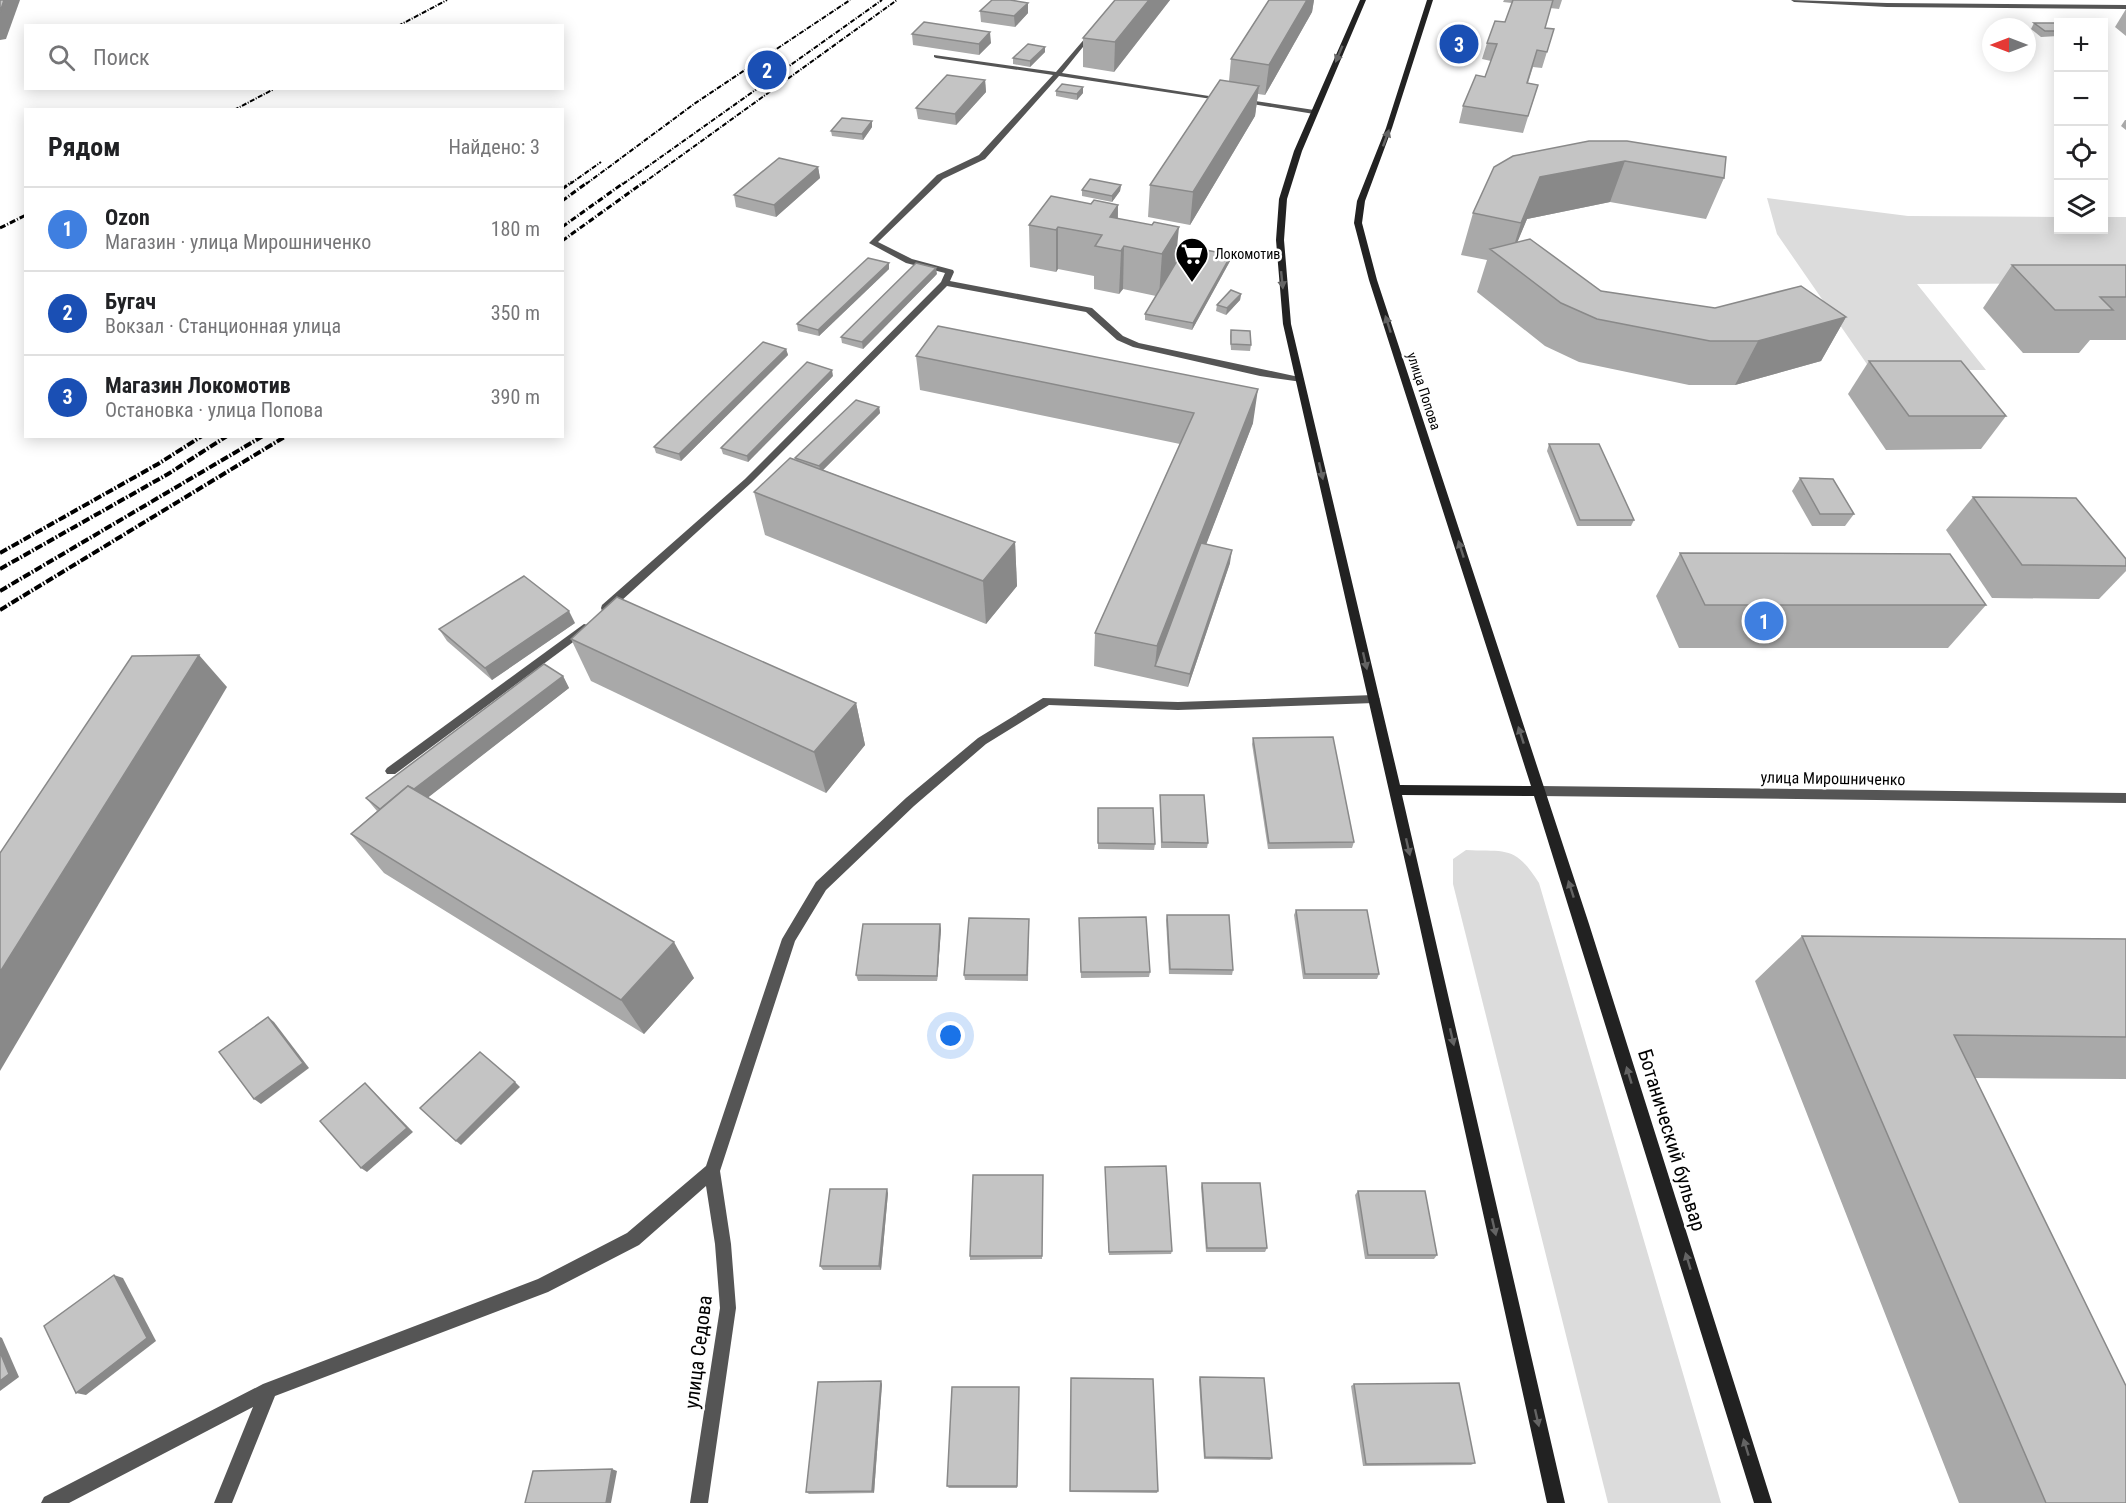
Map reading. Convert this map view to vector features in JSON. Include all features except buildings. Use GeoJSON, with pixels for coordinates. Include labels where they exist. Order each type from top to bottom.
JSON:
{"type":"FeatureCollection","features":[{"type":"Feature","properties":{"kind":"street"},"geometry":{"type":"LineString","coordinates":[[1363,0],[1298,151],[1283,199],[1280,240],[1287,324],[1556,1503]]}},
{"type":"Feature","properties":{"kind":"street","name":"улица Попова"},"geometry":{"type":"LineString","coordinates":[[1430,0],[1389,128],[1361,201],[1358,223],[1373,280],[1539,790]]}},
{"type":"Feature","properties":{"kind":"street"},"geometry":{"type":"LineString","coordinates":[[1794,0],[1887,5],[2126,7]]}},
{"type":"Feature","properties":{"kind":"street"},"geometry":{"type":"LineString","coordinates":[[391,771],[578,633],[748,481],[945,283],[950,272],[909,261],[873,243],[940,177],[982,157],[1098,25]]}},
{"type":"Feature","properties":{"kind":"street"},"geometry":{"type":"LineString","coordinates":[[936,56],[1314,112]]}},
{"type":"Feature","properties":{"kind":"street"},"geometry":{"type":"LineString","coordinates":[[945,283],[1089,310],[1120,338],[1136,345],[1299,380]]}},
{"type":"Feature","properties":{"kind":"street"},"geometry":{"type":"LineString","coordinates":[[50,1503],[269,1390],[542,1286],[633,1239],[712,1171],[789,939],[821,886],[910,802],[982,741],[1047,701],[1178,706],[1374,699]]}},
{"type":"Feature","properties":{"kind":"street"},"geometry":{"type":"LineString","coordinates":[[1394,790],[1539,790]]}},
{"type":"Feature","properties":{"kind":"street","name":"улица Мирошниченко"},"geometry":{"type":"LineString","coordinates":[[1539,790],[2126,798]]}},
{"type":"Feature","properties":{"kind":"street","name":"Ботанический бульвар"},"geometry":{"type":"LineString","coordinates":[[1539,790],[1763,1503]]}},
{"type":"Feature","properties":{"kind":"street","name":"улица Седова"},"geometry":{"type":"LineString","coordinates":[[699,1503],[728,1308],[723,1244],[712,1171]]}},
{"type":"Feature","properties":{"kind":"street"},"geometry":{"type":"LineString","coordinates":[[223,1503],[269,1390]]}},
{"type":"Feature","properties":{"kind":"shaded area"},"geometry":{"type":"Polygon","coordinates":[[[1767,198],[1908,216],[2054,217],[2054,234],[2108,234],[2108,217],[2126,217],[2126,283],[1917,284],[1986,370],[1871,370],[1777,234],[1767,198]]]}},
{"type":"Feature","properties":{"kind":"shaded area"},"geometry":{"type":"Polygon","coordinates":[[[1466,850],[1500,851],[1516,856],[1539,883],[1721,1503],[1608,1503],[1453,884],[1453,859],[1466,850]]]}},
{"type":"Feature","properties":{"kind":"railway"},"geometry":{"type":"LineString","coordinates":[[402,24],[447,0]]}},
{"type":"Feature","properties":{"kind":"railway"},"geometry":{"type":"LineString","coordinates":[[586,184],[694,104],[850,0]]}},
{"type":"Feature","properties":{"kind":"railway"},"geometry":{"type":"LineString","coordinates":[[623,184],[882,0]]}},
{"type":"Feature","properties":{"kind":"railway"},"geometry":{"type":"LineString","coordinates":[[642,184],[897,0]]}},
{"type":"Feature","properties":{"kind":"railway"},"geometry":{"type":"LineString","coordinates":[[238,108],[272,90]]}},
{"type":"Feature","properties":{"kind":"railway"},"geometry":{"type":"LineString","coordinates":[[570,184],[601,162]]}},
{"type":"Feature","properties":{"kind":"railway"},"geometry":{"type":"LineString","coordinates":[[564,188],[572,182]]}},
{"type":"Feature","properties":{"kind":"railway"},"geometry":{"type":"LineString","coordinates":[[564,200],[588,182]]}},
{"type":"Feature","properties":{"kind":"railway"},"geometry":{"type":"LineString","coordinates":[[564,226],[625,182]]}},
{"type":"Feature","properties":{"kind":"railway"},"geometry":{"type":"LineString","coordinates":[[564,240],[644,182]]}},
{"type":"Feature","properties":{"kind":"railway"},"geometry":{"type":"LineString","coordinates":[[0,228],[24,216]]}},
{"type":"Feature","properties":{"kind":"railway"},"geometry":{"type":"LineString","coordinates":[[0,553],[158,464],[199,438]]}},
{"type":"Feature","properties":{"kind":"railway"},"geometry":{"type":"LineString","coordinates":[[0,569],[168,474],[224,438]]}},
{"type":"Feature","properties":{"kind":"railway"},"geometry":{"type":"LineString","coordinates":[[0,591],[260,438]]}},
{"type":"Feature","properties":{"kind":"railway"},"geometry":{"type":"LineString","coordinates":[[0,610],[283,438]]}},
{"type":"Feature","properties":{"kind":"place","name":"Магазин Локомотив"},"geometry":{"type":"Point","coordinates":[1459,44]}},
{"type":"Feature","properties":{"kind":"place","name":"Бугач"},"geometry":{"type":"Point","coordinates":[767,70]}},
{"type":"Feature","properties":{"kind":"place","name":"Локомотив"},"geometry":{"type":"Point","coordinates":[1192,283]}},
{"type":"Feature","properties":{"kind":"place","name":"Ozon"},"geometry":{"type":"Point","coordinates":[1764,621]}}]}
